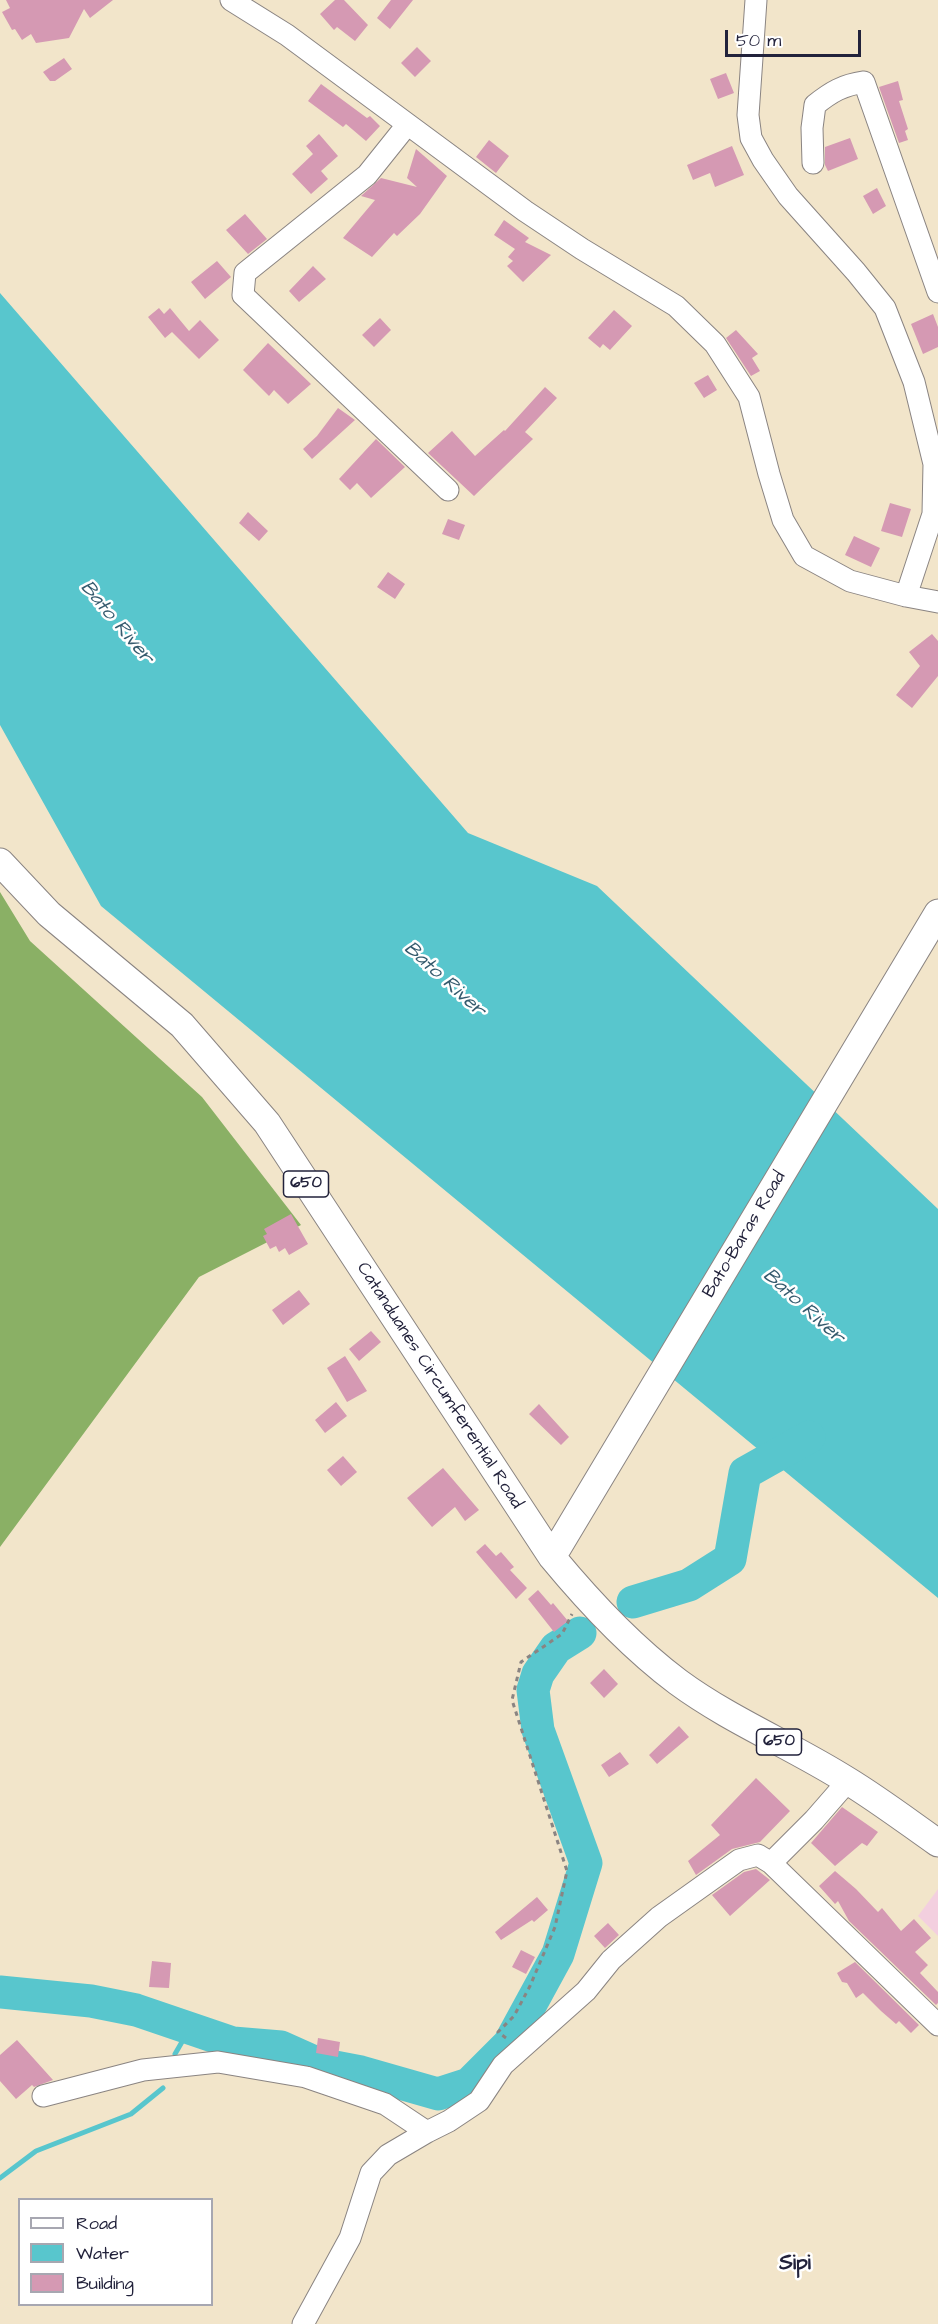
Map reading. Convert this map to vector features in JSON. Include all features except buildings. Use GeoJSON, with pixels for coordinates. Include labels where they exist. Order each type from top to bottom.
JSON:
{"type":"FeatureCollection","features":[{"type":"Feature","properties":{"kind":"main road","name":"Catanduanes Circumferential Road"},"geometry":{"type":"LineString","coordinates":[[0,862],[49,914],[182,1025],[267,1123],[552,1557],[624,1637],[678,1682],[710,1703],[848,1780],[938,1843]]}},
{"type":"Feature","properties":{"kind":"main road","name":"Bato-Baras Road"},"geometry":{"type":"LineString","coordinates":[[552,1557],[938,913]]}},
{"type":"Feature","properties":{"kind":"street"},"geometry":{"type":"LineString","coordinates":[[231,0],[287,35],[525,211],[676,306],[715,344],[749,397],[783,519],[804,556],[850,581],[938,602]]}},
{"type":"Feature","properties":{"kind":"street"},"geometry":{"type":"LineString","coordinates":[[756,0],[748,114],[751,138],[788,196],[885,308],[914,382],[934,464],[933,514],[906,596]]}},
{"type":"Feature","properties":{"kind":"street"},"geometry":{"type":"LineString","coordinates":[[813,163],[812,128],[815,105],[829,93],[846,84],[864,82],[938,292]]}},
{"type":"Feature","properties":{"kind":"street"},"geometry":{"type":"LineString","coordinates":[[407,125],[367,175],[245,273],[243,295],[448,490]]}},
{"type":"Feature","properties":{"kind":"street"},"geometry":{"type":"LineString","coordinates":[[771,1863],[814,1820],[848,1780]]}},
{"type":"Feature","properties":{"kind":"street"},"geometry":{"type":"LineString","coordinates":[[303,2324],[350,2238],[370,2173],[388,2155],[479,2102],[504,2065],[586,1991],[611,1960],[658,1917],[740,1860],[759,1855],[771,1863],[938,2025]]}},
{"type":"Feature","properties":{"kind":"street"},"geometry":{"type":"LineString","coordinates":[[43,2096],[143,2070],[218,2062],[306,2077],[386,2104],[427,2132]]}},
{"type":"Feature","properties":{"kind":"path"},"geometry":{"type":"LineString","coordinates":[[498,2032],[514,2016],[530,1986],[555,1927],[567,1871],[512,1700],[521,1662],[562,1634],[584,1594]]}},
{"type":"Feature","properties":{"kind":"shaded area"},"geometry":{"type":"Polygon","coordinates":[[[938,1889],[938,1936],[918,1916],[938,1889]]]}},
{"type":"Feature","properties":{"kind":"green space"},"geometry":{"type":"Polygon","coordinates":[[[0,892],[30,941],[202,1097],[301,1225],[199,1277],[0,1547],[0,892]]]}},
{"type":"Feature","properties":{"kind":"water","name":"Bato River"},"geometry":{"type":"Polygon","coordinates":[[[0,293],[468,833],[597,886],[938,1209],[938,1598],[101,906],[0,725],[0,293]]]}},
{"type":"Feature","properties":{"kind":"waterway"},"geometry":{"type":"LineString","coordinates":[[633,1602],[689,1585],[730,1559],[745,1473],[809,1437]]}},
{"type":"Feature","properties":{"kind":"waterway"},"geometry":{"type":"LineString","coordinates":[[0,1992],[91,2001],[136,2010],[233,2043],[281,2047],[319,2064],[361,2072],[438,2094],[469,2084],[509,2044],[558,1954],[586,1863],[538,1730],[533,1690],[538,1674],[556,1648],[580,1633]]}},
{"type":"Feature","properties":{"kind":"waterway"},"geometry":{"type":"LineString","coordinates":[[175,2054],[190,2028]]}},
{"type":"Feature","properties":{"kind":"waterway"},"geometry":{"type":"LineString","coordinates":[[0,2178],[36,2151],[131,2114],[163,2088]]}},
{"type":"Feature","properties":{"kind":"district","name":"Sipi"},"geometry":{"type":"Point","coordinates":[795,2265]}}]}
